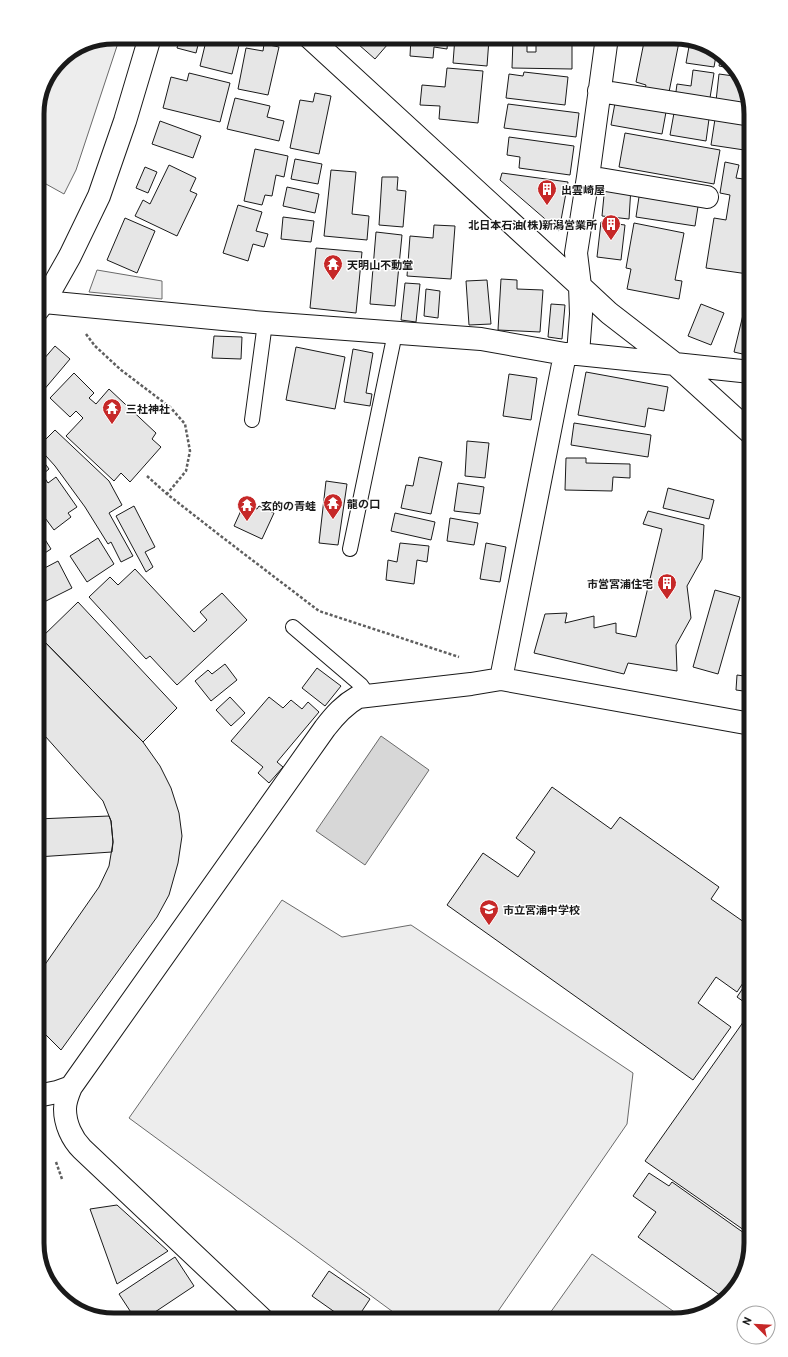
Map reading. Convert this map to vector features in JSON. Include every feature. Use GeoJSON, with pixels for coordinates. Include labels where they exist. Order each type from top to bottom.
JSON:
{"type":"FeatureCollection","features":[{"type":"Feature","properties":{"kind":"street"},"geometry":{"type":"LineString","coordinates":[[44,302],[70,256],[99,196],[125,121],[148,44]]}},
{"type":"Feature","properties":{"kind":"street"},"geometry":{"type":"LineString","coordinates":[[317,44],[609,313],[675,364],[744,427]]}},
{"type":"Feature","properties":{"kind":"street"},"geometry":{"type":"LineString","coordinates":[[501,679],[581,314],[580,286],[576,253],[599,91],[601,44]]}},
{"type":"Feature","properties":{"kind":"street"},"geometry":{"type":"LineString","coordinates":[[599,91],[744,114]]}},
{"type":"Feature","properties":{"kind":"street"},"geometry":{"type":"LineString","coordinates":[[588,177],[707,197]]}},
{"type":"Feature","properties":{"kind":"street"},"geometry":{"type":"LineString","coordinates":[[44,307],[79,305],[265,323],[481,339],[572,354],[744,371]]}},
{"type":"Feature","properties":{"kind":"street"},"geometry":{"type":"LineString","coordinates":[[256,1313],[74,1141],[66,1121],[64,1109],[71,1087],[340,710],[348,702],[358,697],[368,695],[471,684],[501,679],[744,723]]}},
{"type":"Feature","properties":{"kind":"street"},"geometry":{"type":"LineString","coordinates":[[44,1095],[71,1087]]}},
{"type":"Feature","properties":{"kind":"lane"},"geometry":{"type":"LineString","coordinates":[[252,420],[265,323]]}},
{"type":"Feature","properties":{"kind":"lane"},"geometry":{"type":"LineString","coordinates":[[350,549],[395,333]]}},
{"type":"Feature","properties":{"kind":"lane"},"geometry":{"type":"LineString","coordinates":[[293,627],[361,685],[368,695]]}},
{"type":"Feature","properties":{"kind":"path"},"geometry":{"type":"LineString","coordinates":[[79,305],[80,324],[95,346],[121,370],[170,407],[185,424],[190,451],[186,471],[167,494]]}},
{"type":"Feature","properties":{"kind":"path"},"geometry":{"type":"LineString","coordinates":[[147,476],[167,494],[319,611],[464,659]]}},
{"type":"Feature","properties":{"kind":"shaded area"},"geometry":{"type":"Polygon","coordinates":[[[118,44],[76,170],[64,194],[44,183],[44,109],[46,96],[58,71],[79,53],[91,48],[118,44]]]}},
{"type":"Feature","properties":{"kind":"shaded area"},"geometry":{"type":"Polygon","coordinates":[[[97,270],[162,281],[162,299],[89,292],[97,270]]]}},
{"type":"Feature","properties":{"kind":"shaded area"},"geometry":{"type":"Polygon","coordinates":[[[381,736],[429,770],[365,865],[316,831],[381,736]]]}},
{"type":"Feature","properties":{"kind":"shaded area"},"geometry":{"type":"Polygon","coordinates":[[[282,900],[342,937],[411,925],[633,1073],[627,1124],[497,1313],[394,1313],[129,1118],[282,900]]]}},
{"type":"Feature","properties":{"kind":"shaded area"},"geometry":{"type":"Polygon","coordinates":[[[592,1254],[676,1313],[674,1313],[550,1313],[592,1254]]]}},
{"type":"Feature","properties":{"kind":"building"},"geometry":{"type":"Polygon","coordinates":[[[178,44],[198,44],[196,53],[177,48],[178,44]]]}},
{"type":"Feature","properties":{"kind":"building"},"geometry":{"type":"Polygon","coordinates":[[[205,44],[239,44],[232,74],[200,66],[205,44]]]}},
{"type":"Feature","properties":{"kind":"building"},"geometry":{"type":"Polygon","coordinates":[[[264,44],[279,47],[268,95],[238,89],[246,48],[263,51],[264,44]]]}},
{"type":"Feature","properties":{"kind":"building"},"geometry":{"type":"Polygon","coordinates":[[[358,44],[388,44],[375,59],[358,44]]]}},
{"type":"Feature","properties":{"kind":"building"},"geometry":{"type":"Polygon","coordinates":[[[411,44],[447,44],[447,49],[434,47],[433,58],[410,56],[411,44]]]}},
{"type":"Feature","properties":{"kind":"building"},"geometry":{"type":"Polygon","coordinates":[[[454,44],[489,44],[487,66],[453,63],[454,44]]]}},
{"type":"Feature","properties":{"kind":"building"},"geometry":{"type":"Polygon","coordinates":[[[513,44],[527,44],[527,52],[536,52],[536,44],[572,44],[572,69],[512,68],[513,44]]]}},
{"type":"Feature","properties":{"kind":"building"},"geometry":{"type":"Polygon","coordinates":[[[644,44],[679,44],[668,97],[644,92],[646,85],[636,82],[644,44]]]}},
{"type":"Feature","properties":{"kind":"building"},"geometry":{"type":"Polygon","coordinates":[[[689,45],[705,51],[716,58],[714,67],[686,63],[689,45]]]}},
{"type":"Feature","properties":{"kind":"building"},"geometry":{"type":"Polygon","coordinates":[[[720,61],[726,68],[719,66],[720,61]]]}},
{"type":"Feature","properties":{"kind":"building"},"geometry":{"type":"Polygon","coordinates":[[[447,68],[483,71],[478,123],[439,119],[440,106],[420,105],[422,85],[445,87],[447,68]]]}},
{"type":"Feature","properties":{"kind":"building"},"geometry":{"type":"Polygon","coordinates":[[[693,70],[714,73],[709,104],[675,99],[677,84],[691,86],[693,70]]]}},
{"type":"Feature","properties":{"kind":"building"},"geometry":{"type":"Polygon","coordinates":[[[524,72],[568,77],[565,105],[506,98],[509,74],[523,76],[524,72]]]}},
{"type":"Feature","properties":{"kind":"building"},"geometry":{"type":"Polygon","coordinates":[[[189,73],[230,83],[220,122],[163,108],[171,77],[187,81],[189,73]]]}},
{"type":"Feature","properties":{"kind":"building"},"geometry":{"type":"Polygon","coordinates":[[[719,74],[733,76],[742,96],[743,105],[716,101],[719,74]]]}},
{"type":"Feature","properties":{"kind":"building"},"geometry":{"type":"Polygon","coordinates":[[[315,93],[331,96],[319,154],[290,148],[300,100],[313,102],[315,93]]]}},
{"type":"Feature","properties":{"kind":"building"},"geometry":{"type":"Polygon","coordinates":[[[235,98],[270,106],[267,117],[284,121],[279,141],[227,129],[235,98]]]}},
{"type":"Feature","properties":{"kind":"building"},"geometry":{"type":"Polygon","coordinates":[[[615,103],[666,112],[662,134],[611,125],[615,103]]]}},
{"type":"Feature","properties":{"kind":"building"},"geometry":{"type":"Polygon","coordinates":[[[508,104],[579,113],[576,137],[504,128],[508,104]]]}},
{"type":"Feature","properties":{"kind":"building"},"geometry":{"type":"Polygon","coordinates":[[[674,113],[709,119],[706,141],[670,135],[674,113]]]}},
{"type":"Feature","properties":{"kind":"building"},"geometry":{"type":"Polygon","coordinates":[[[715,119],[744,123],[744,150],[711,145],[715,119]]]}},
{"type":"Feature","properties":{"kind":"building"},"geometry":{"type":"Polygon","coordinates":[[[160,121],[201,136],[193,158],[152,144],[160,121]]]}},
{"type":"Feature","properties":{"kind":"building"},"geometry":{"type":"Polygon","coordinates":[[[625,133],[720,150],[714,184],[619,167],[625,133]]]}},
{"type":"Feature","properties":{"kind":"building"},"geometry":{"type":"Polygon","coordinates":[[[509,137],[574,146],[570,175],[519,168],[520,157],[507,155],[509,137]]]}},
{"type":"Feature","properties":{"kind":"building"},"geometry":{"type":"Polygon","coordinates":[[[255,149],[288,156],[284,177],[276,175],[272,196],[265,195],[262,205],[244,201],[255,149]]]}},
{"type":"Feature","properties":{"kind":"building"},"geometry":{"type":"Polygon","coordinates":[[[295,159],[322,164],[318,184],[291,179],[295,159]]]}},
{"type":"Feature","properties":{"kind":"building"},"geometry":{"type":"Polygon","coordinates":[[[725,162],[739,165],[736,178],[744,179],[744,273],[706,268],[714,218],[726,220],[730,195],[720,193],[725,162]]]}},
{"type":"Feature","properties":{"kind":"building"},"geometry":{"type":"Polygon","coordinates":[[[169,165],[196,178],[190,191],[197,194],[177,236],[135,216],[143,200],[150,204],[169,165]]]}},
{"type":"Feature","properties":{"kind":"building"},"geometry":{"type":"Polygon","coordinates":[[[145,167],[157,172],[148,193],[136,188],[145,167]]]}},
{"type":"Feature","properties":{"kind":"building"},"geometry":{"type":"Polygon","coordinates":[[[331,170],[356,172],[352,214],[369,216],[367,240],[324,236],[331,170]]]}},
{"type":"Feature","properties":{"kind":"building","name":"出雲崎屋"},"geometry":{"type":"Polygon","coordinates":[[[502,173],[568,182],[559,231],[500,180],[502,173]]]}},
{"type":"Feature","properties":{"kind":"building"},"geometry":{"type":"Polygon","coordinates":[[[382,177],[398,177],[397,190],[406,191],[403,227],[379,225],[382,177]]]}},
{"type":"Feature","properties":{"kind":"building"},"geometry":{"type":"Polygon","coordinates":[[[605,185],[631,187],[629,219],[602,216],[605,185]]]}},
{"type":"Feature","properties":{"kind":"building"},"geometry":{"type":"Polygon","coordinates":[[[287,187],[319,194],[315,213],[283,206],[287,187]]]}},
{"type":"Feature","properties":{"kind":"building"},"geometry":{"type":"Polygon","coordinates":[[[640,190],[699,200],[695,226],[636,217],[640,190]]]}},
{"type":"Feature","properties":{"kind":"building"},"geometry":{"type":"Polygon","coordinates":[[[238,205],[262,212],[256,231],[268,234],[264,247],[253,244],[248,261],[223,253],[238,205]]]}},
{"type":"Feature","properties":{"kind":"building"},"geometry":{"type":"Polygon","coordinates":[[[283,217],[314,221],[311,242],[281,239],[283,217]]]}},
{"type":"Feature","properties":{"kind":"building"},"geometry":{"type":"Polygon","coordinates":[[[125,218],[155,231],[137,273],[107,260],[125,218]]]}},
{"type":"Feature","properties":{"kind":"building","name":"北日本石油(株)新潟営業所"},"geometry":{"type":"Polygon","coordinates":[[[601,222],[625,225],[621,260],[597,257],[601,222]]]}},
{"type":"Feature","properties":{"kind":"building"},"geometry":{"type":"Polygon","coordinates":[[[634,223],[684,233],[675,280],[682,281],[679,299],[627,289],[631,269],[626,268],[634,223]]]}},
{"type":"Feature","properties":{"kind":"building"},"geometry":{"type":"Polygon","coordinates":[[[434,225],[455,226],[451,279],[407,276],[410,236],[433,238],[434,225]]]}},
{"type":"Feature","properties":{"kind":"building"},"geometry":{"type":"Polygon","coordinates":[[[376,232],[402,235],[395,306],[370,304],[376,232]]]}},
{"type":"Feature","properties":{"kind":"building"},"geometry":{"type":"Polygon","coordinates":[[[316,248],[362,252],[356,313],[310,308],[316,248]]]}},
{"type":"Feature","properties":{"kind":"building"},"geometry":{"type":"Polygon","coordinates":[[[501,279],[517,280],[517,289],[543,290],[540,332],[498,330],[501,279]]]}},
{"type":"Feature","properties":{"kind":"building"},"geometry":{"type":"Polygon","coordinates":[[[487,280],[491,324],[469,325],[466,281],[487,280]]]}},
{"type":"Feature","properties":{"kind":"building"},"geometry":{"type":"Polygon","coordinates":[[[405,283],[420,284],[416,322],[401,320],[405,283]]]}},
{"type":"Feature","properties":{"kind":"building"},"geometry":{"type":"Polygon","coordinates":[[[426,289],[440,291],[438,318],[424,316],[426,289]]]}},
{"type":"Feature","properties":{"kind":"building"},"geometry":{"type":"Polygon","coordinates":[[[551,304],[565,305],[562,339],[548,337],[551,304]]]}},
{"type":"Feature","properties":{"kind":"building"},"geometry":{"type":"Polygon","coordinates":[[[701,304],[724,313],[711,345],[688,336],[701,304]]]}},
{"type":"Feature","properties":{"kind":"building"},"geometry":{"type":"Polygon","coordinates":[[[744,311],[744,354],[734,352],[744,311]]]}},
{"type":"Feature","properties":{"kind":"building"},"geometry":{"type":"Polygon","coordinates":[[[214,336],[242,337],[241,359],[212,358],[214,336]]]}},
{"type":"Feature","properties":{"kind":"building"},"geometry":{"type":"Polygon","coordinates":[[[55,346],[70,359],[44,390],[44,359],[55,346]]]}},
{"type":"Feature","properties":{"kind":"building"},"geometry":{"type":"Polygon","coordinates":[[[296,347],[345,357],[335,409],[286,400],[296,347]]]}},
{"type":"Feature","properties":{"kind":"building"},"geometry":{"type":"Polygon","coordinates":[[[353,349],[373,353],[366,393],[372,394],[370,406],[344,402],[353,349]]]}},
{"type":"Feature","properties":{"kind":"building"},"geometry":{"type":"Polygon","coordinates":[[[586,372],[668,387],[664,411],[648,408],[645,427],[578,415],[586,372]]]}},
{"type":"Feature","properties":{"kind":"building","name":"三社神社"},"geometry":{"type":"Polygon","coordinates":[[[74,373],[94,393],[89,398],[96,404],[109,389],[156,433],[152,439],[161,447],[130,482],[121,473],[114,481],[66,436],[83,418],[76,411],[70,417],[50,398],[74,373]]]}},
{"type":"Feature","properties":{"kind":"building"},"geometry":{"type":"Polygon","coordinates":[[[509,374],[537,378],[531,420],[503,416],[509,374]]]}},
{"type":"Feature","properties":{"kind":"building"},"geometry":{"type":"Polygon","coordinates":[[[574,423],[651,435],[648,457],[571,445],[574,423]]]}},
{"type":"Feature","properties":{"kind":"building"},"geometry":{"type":"Polygon","coordinates":[[[55,430],[109,481],[122,505],[109,513],[133,556],[121,562],[111,542],[108,544],[85,507],[55,466],[44,454],[44,441],[55,430]]]}},
{"type":"Feature","properties":{"kind":"building"},"geometry":{"type":"Polygon","coordinates":[[[467,441],[489,443],[485,478],[465,476],[467,441]]]}},
{"type":"Feature","properties":{"kind":"building"},"geometry":{"type":"Polygon","coordinates":[[[419,457],[442,462],[431,514],[401,508],[406,485],[413,486],[419,457]]]}},
{"type":"Feature","properties":{"kind":"building"},"geometry":{"type":"Polygon","coordinates":[[[566,458],[586,458],[586,463],[630,464],[630,478],[613,477],[612,491],[565,490],[566,458]]]}},
{"type":"Feature","properties":{"kind":"building"},"geometry":{"type":"Polygon","coordinates":[[[44,462],[49,469],[44,473],[44,462]]]}},
{"type":"Feature","properties":{"kind":"building"},"geometry":{"type":"Polygon","coordinates":[[[44,477],[48,483],[56,477],[77,507],[68,513],[71,517],[54,530],[44,516],[44,477]]]}},
{"type":"Feature","properties":{"kind":"building"},"geometry":{"type":"Polygon","coordinates":[[[326,481],[347,484],[338,545],[319,543],[326,481]]]}},
{"type":"Feature","properties":{"kind":"building"},"geometry":{"type":"Polygon","coordinates":[[[458,483],[484,487],[480,514],[454,511],[458,483]]]}},
{"type":"Feature","properties":{"kind":"building"},"geometry":{"type":"Polygon","coordinates":[[[668,488],[714,500],[709,519],[663,508],[668,488]]]}},
{"type":"Feature","properties":{"kind":"building"},"geometry":{"type":"Polygon","coordinates":[[[244,504],[257,509],[259,506],[274,513],[262,539],[234,526],[244,504]]]}},
{"type":"Feature","properties":{"kind":"building"},"geometry":{"type":"Polygon","coordinates":[[[134,506],[155,547],[145,552],[153,567],[146,572],[116,516],[134,506]]]}},
{"type":"Feature","properties":{"kind":"building","name":"市営宮浦住宅"},"geometry":{"type":"Polygon","coordinates":[[[648,511],[704,525],[702,559],[687,586],[691,618],[676,645],[677,671],[628,663],[624,674],[534,653],[545,614],[567,613],[565,623],[594,616],[594,628],[616,623],[616,633],[636,637],[662,529],[643,524],[648,511]]]}},
{"type":"Feature","properties":{"kind":"building"},"geometry":{"type":"Polygon","coordinates":[[[395,513],[435,522],[431,540],[391,531],[395,513]]]}},
{"type":"Feature","properties":{"kind":"building"},"geometry":{"type":"Polygon","coordinates":[[[450,518],[478,523],[474,545],[447,541],[450,518]]]}},
{"type":"Feature","properties":{"kind":"building"},"geometry":{"type":"Polygon","coordinates":[[[44,538],[51,549],[44,554],[44,538]]]}},
{"type":"Feature","properties":{"kind":"building"},"geometry":{"type":"Polygon","coordinates":[[[98,538],[114,564],[87,582],[70,556],[98,538]]]}},
{"type":"Feature","properties":{"kind":"building"},"geometry":{"type":"Polygon","coordinates":[[[400,543],[429,546],[427,562],[417,560],[414,584],[386,580],[388,560],[397,562],[400,543]]]}},
{"type":"Feature","properties":{"kind":"building"},"geometry":{"type":"Polygon","coordinates":[[[486,543],[506,547],[500,582],[480,579],[486,543]]]}},
{"type":"Feature","properties":{"kind":"building"},"geometry":{"type":"Polygon","coordinates":[[[58,561],[72,588],[44,602],[44,568],[58,561]]]}},
{"type":"Feature","properties":{"kind":"building"},"geometry":{"type":"Polygon","coordinates":[[[135,569],[194,632],[207,620],[200,612],[222,593],[247,620],[177,685],[150,656],[146,659],[89,597],[110,577],[118,585],[135,569]]]}},
{"type":"Feature","properties":{"kind":"building"},"geometry":{"type":"Polygon","coordinates":[[[715,590],[740,597],[718,674],[693,667],[715,590]]]}},
{"type":"Feature","properties":{"kind":"building"},"geometry":{"type":"Polygon","coordinates":[[[78,602],[177,708],[143,742],[44,641],[44,635],[78,602]]]}},
{"type":"Feature","properties":{"kind":"building"},"geometry":{"type":"Polygon","coordinates":[[[44,641],[143,742],[160,766],[171,788],[179,813],[182,836],[178,863],[169,895],[157,917],[61,1050],[44,1033],[44,966],[99,887],[109,866],[113,842],[111,821],[103,801],[44,735],[44,641]]]}},
{"type":"Feature","properties":{"kind":"building"},"geometry":{"type":"Polygon","coordinates":[[[225,664],[237,680],[211,701],[195,681],[208,670],[212,674],[225,664]]]}},
{"type":"Feature","properties":{"kind":"building"},"geometry":{"type":"Polygon","coordinates":[[[317,668],[341,686],[325,706],[302,688],[317,668]]]}},
{"type":"Feature","properties":{"kind":"building"},"geometry":{"type":"Polygon","coordinates":[[[737,675],[744,676],[744,691],[736,690],[737,675]]]}},
{"type":"Feature","properties":{"kind":"building"},"geometry":{"type":"Polygon","coordinates":[[[230,697],[245,713],[231,726],[216,710],[230,697]]]}},
{"type":"Feature","properties":{"kind":"building"},"geometry":{"type":"Polygon","coordinates":[[[269,697],[283,708],[291,700],[302,709],[308,702],[319,712],[277,762],[283,767],[269,783],[258,773],[263,767],[231,741],[269,697]]]}},
{"type":"Feature","properties":{"kind":"building"},"geometry":{"type":"Polygon","coordinates":[[[552,787],[611,829],[620,817],[719,887],[711,899],[744,922],[744,982],[737,992],[716,977],[698,1003],[731,1027],[693,1080],[447,905],[483,853],[518,877],[535,852],[516,838],[552,787]]]}},
{"type":"Feature","properties":{"kind":"building"},"geometry":{"type":"Polygon","coordinates":[[[109,816],[111,821],[113,842],[112,852],[44,857],[44,819],[109,816]]]}},
{"type":"Feature","properties":{"kind":"building"},"geometry":{"type":"Polygon","coordinates":[[[744,986],[744,1002],[737,997],[744,986]]]}},
{"type":"Feature","properties":{"kind":"building"},"geometry":{"type":"Polygon","coordinates":[[[744,1021],[744,1230],[645,1161],[744,1021]]]}},
{"type":"Feature","properties":{"kind":"building"},"geometry":{"type":"Polygon","coordinates":[[[649,1173],[669,1186],[672,1182],[744,1233],[742,1261],[737,1274],[727,1289],[720,1296],[638,1237],[656,1212],[633,1196],[649,1173]]]}},
{"type":"Feature","properties":{"kind":"building"},"geometry":{"type":"Polygon","coordinates":[[[117,1205],[168,1251],[117,1284],[90,1209],[117,1205]]]}},
{"type":"Feature","properties":{"kind":"building"},"geometry":{"type":"Polygon","coordinates":[[[175,1257],[194,1286],[154,1313],[131,1313],[119,1294],[175,1257]]]}},
{"type":"Feature","properties":{"kind":"building"},"geometry":{"type":"Polygon","coordinates":[[[329,1271],[370,1299],[361,1313],[336,1313],[312,1296],[329,1271]]]}},
{"type":"Feature","properties":{"kind":"place","name":"出雲崎屋"},"geometry":{"type":"Point","coordinates":[547,206]}},
{"type":"Feature","properties":{"kind":"place","name":"北日本石油(株)新潟営業所"},"geometry":{"type":"Point","coordinates":[611,241]}},
{"type":"Feature","properties":{"kind":"place","name":"天明山不動堂"},"geometry":{"type":"Point","coordinates":[333,281]}},
{"type":"Feature","properties":{"kind":"place","name":"三社神社"},"geometry":{"type":"Point","coordinates":[112,425]}},
{"type":"Feature","properties":{"kind":"place","name":"龍の口"},"geometry":{"type":"Point","coordinates":[333,520]}},
{"type":"Feature","properties":{"kind":"place","name":"玄的の青蛙"},"geometry":{"type":"Point","coordinates":[247,522]}},
{"type":"Feature","properties":{"kind":"place","name":"市営宮浦住宅"},"geometry":{"type":"Point","coordinates":[667,600]}},
{"type":"Feature","properties":{"kind":"place","name":"市立宮浦中学校"},"geometry":{"type":"Point","coordinates":[489,926]}}]}
